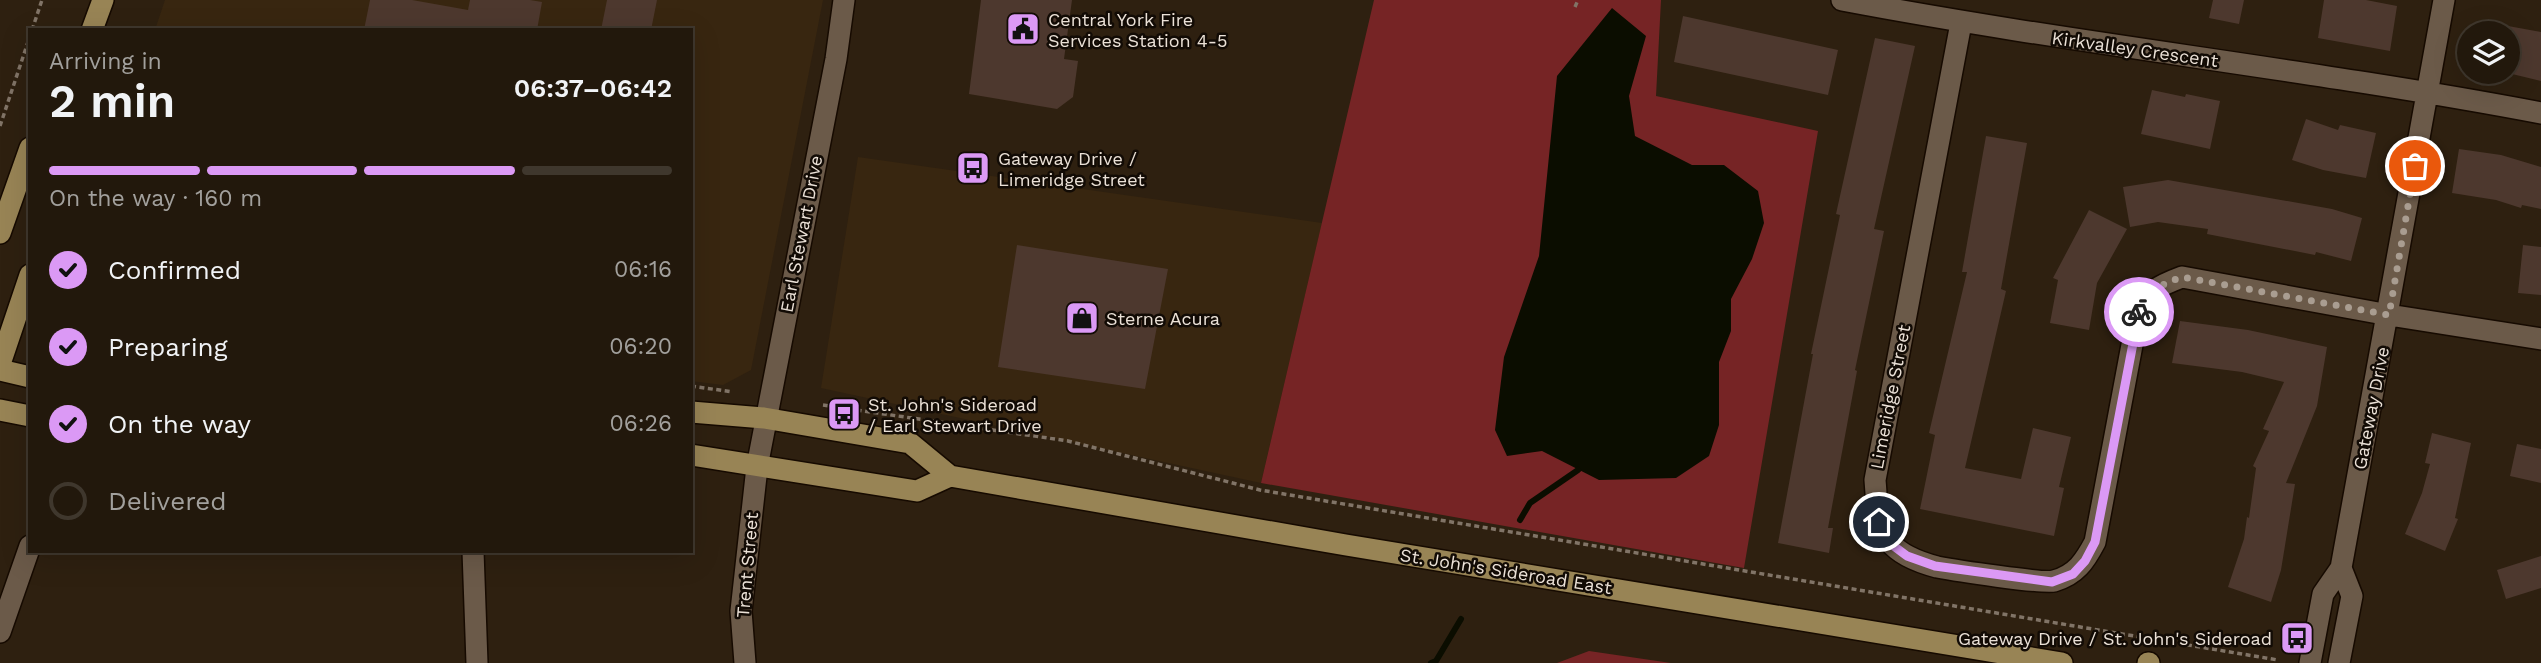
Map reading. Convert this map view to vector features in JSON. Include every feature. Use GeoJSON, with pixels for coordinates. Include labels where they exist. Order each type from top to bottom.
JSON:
{"type":"FeatureCollection","features":[{"type":"Feature","properties":{"kind":"main road"},"geometry":{"type":"LineString","coordinates":[[93,28],[103,0]]}},
{"type":"Feature","properties":{"kind":"main road"},"geometry":{"type":"LineString","coordinates":[[0,233],[28,154]]}},
{"type":"Feature","properties":{"kind":"main road"},"geometry":{"type":"LineString","coordinates":[[0,364],[28,281]]}},
{"type":"Feature","properties":{"kind":"main road"},"geometry":{"type":"LineString","coordinates":[[0,370],[28,377]]}},
{"type":"Feature","properties":{"kind":"main road"},"geometry":{"type":"LineString","coordinates":[[0,410],[28,416]]}},
{"type":"Feature","properties":{"kind":"main road","name":"St. John's Sideroad East"},"geometry":{"type":"LineString","coordinates":[[693,412],[764,418],[910,443],[950,476],[1346,545],[2062,663]]}},
{"type":"Feature","properties":{"kind":"main road"},"geometry":{"type":"LineString","coordinates":[[693,455],[917,491],[950,476]]}},
{"type":"Feature","properties":{"kind":"street","name":"Earl Stewart Drive"},"geometry":{"type":"LineString","coordinates":[[757,467],[764,418],[836,59],[844,0]]}},
{"type":"Feature","properties":{"kind":"street","name":"Kirkvalley Crescent"},"geometry":{"type":"LineString","coordinates":[[1842,0],[1961,23],[2428,92],[2541,113]]}},
{"type":"Feature","properties":{"kind":"street","name":"Gateway Drive"},"geometry":{"type":"LineString","coordinates":[[2310,663],[2323,594],[2341,568],[2444,0]]}},
{"type":"Feature","properties":{"kind":"street","name":"Limeridge Street"},"geometry":{"type":"LineString","coordinates":[[1961,23],[1875,481],[1879,522],[1891,544],[1907,556],[1935,566],[2052,582],[2073,574],[2085,561],[2095,542],[2138,313],[2148,294],[2164,283],[2182,277],[2389,315],[2541,338]]}},
{"type":"Feature","properties":{"kind":"street","name":"Trent Street"},"geometry":{"type":"LineString","coordinates":[[745,663],[741,611],[757,467]]}},
{"type":"Feature","properties":{"kind":"street"},"geometry":{"type":"LineString","coordinates":[[0,632],[28,551]]}},
{"type":"Feature","properties":{"kind":"street"},"geometry":{"type":"LineString","coordinates":[[473,553],[477,663]]}},
{"type":"Feature","properties":{"kind":"street","name":"Gateway Drive"},"geometry":{"type":"LineString","coordinates":[[2339,663],[2352,596],[2341,568]]}},
{"type":"Feature","properties":{"kind":"path"},"geometry":{"type":"LineString","coordinates":[[33,28],[41,0]]}},
{"type":"Feature","properties":{"kind":"path"},"geometry":{"type":"LineString","coordinates":[[1575,7],[1578,0]]}},
{"type":"Feature","properties":{"kind":"path"},"geometry":{"type":"LineString","coordinates":[[0,126],[28,42]]}},
{"type":"Feature","properties":{"kind":"path"},"geometry":{"type":"LineString","coordinates":[[693,386],[733,392]]}},
{"type":"Feature","properties":{"kind":"path"},"geometry":{"type":"LineString","coordinates":[[816,404],[1068,440],[1273,492],[2278,660]]}},
{"type":"Feature","properties":{"kind":"shaded area"},"geometry":{"type":"Polygon","coordinates":[[[165,0],[823,0],[751,370],[723,385],[693,381],[693,28],[156,28],[165,0]]]}},
{"type":"Feature","properties":{"kind":"shaded area"},"geometry":{"type":"Polygon","coordinates":[[[1374,0],[1661,0],[1656,96],[1818,131],[1744,568],[1261,483],[1374,0]]]}},
{"type":"Feature","properties":{"kind":"shaded area"},"geometry":{"type":"Polygon","coordinates":[[[1612,8],[1646,36],[1629,96],[1635,136],[1692,165],[1724,165],[1758,191],[1764,223],[1752,259],[1731,299],[1731,331],[1719,362],[1719,425],[1709,456],[1676,478],[1599,480],[1542,451],[1507,456],[1495,430],[1504,357],[1539,256],[1557,76],[1612,8]]]}},
{"type":"Feature","properties":{"kind":"shaded area"},"geometry":{"type":"Polygon","coordinates":[[[858,157],[1322,223],[1261,483],[821,388],[858,157]]]}},
{"type":"Feature","properties":{"kind":"shaded area"},"geometry":{"type":"Polygon","coordinates":[[[1589,651],[1671,663],[1557,663],[1589,651]]]}},
{"type":"Feature","properties":{"kind":"building"},"geometry":{"type":"Polygon","coordinates":[[[370,0],[412,0],[468,10],[470,0],[542,2],[537,28],[364,28],[370,0]]]}},
{"type":"Feature","properties":{"kind":"building"},"geometry":{"type":"Polygon","coordinates":[[[607,0],[657,0],[651,28],[601,28],[607,0]]]}},
{"type":"Feature","properties":{"kind":"building","name":"Central York Fire Services Station 4-5"},"geometry":{"type":"Polygon","coordinates":[[[981,0],[1072,0],[1064,59],[1078,61],[1073,97],[1057,109],[969,94],[981,0]]]}},
{"type":"Feature","properties":{"kind":"building"},"geometry":{"type":"Polygon","coordinates":[[[2213,0],[2244,0],[2239,24],[2209,18],[2213,0]]]}},
{"type":"Feature","properties":{"kind":"building"},"geometry":{"type":"Polygon","coordinates":[[[2324,0],[2366,0],[2397,6],[2390,51],[2318,38],[2324,0]]]}},
{"type":"Feature","properties":{"kind":"building"},"geometry":{"type":"Polygon","coordinates":[[[1683,16],[1838,50],[1828,95],[1674,62],[1683,16]]]}},
{"type":"Feature","properties":{"kind":"building"},"geometry":{"type":"Polygon","coordinates":[[[2520,28],[2541,32],[2541,81],[2520,76],[2520,28]]]}},
{"type":"Feature","properties":{"kind":"building"},"geometry":{"type":"Polygon","coordinates":[[[1875,38],[1915,46],[1874,229],[1884,231],[1855,370],[1857,371],[1828,528],[1833,528],[1829,553],[1778,543],[1811,354],[1840,215],[1836,214],[1875,38]]]}},
{"type":"Feature","properties":{"kind":"building"},"geometry":{"type":"Polygon","coordinates":[[[2152,90],[2220,101],[2210,149],[2141,134],[2152,90]]]}},
{"type":"Feature","properties":{"kind":"building"},"geometry":{"type":"Polygon","coordinates":[[[2306,119],[2338,130],[2340,125],[2376,133],[2366,178],[2323,170],[2292,160],[2306,119]]]}},
{"type":"Feature","properties":{"kind":"building"},"geometry":{"type":"Polygon","coordinates":[[[1986,136],[2027,143],[2001,289],[2006,291],[1965,468],[2021,479],[2033,428],[2071,437],[2059,487],[2064,488],[2054,536],[1920,509],[1935,435],[1929,433],[1967,272],[1962,272],[1986,136]]]}},
{"type":"Feature","properties":{"kind":"building"},"geometry":{"type":"Polygon","coordinates":[[[2459,149],[2501,155],[2541,167],[2541,209],[2522,205],[2521,208],[2496,200],[2452,193],[2459,149]]]}},
{"type":"Feature","properties":{"kind":"building"},"geometry":{"type":"Polygon","coordinates":[[[2168,180],[2332,209],[2362,218],[2351,261],[2316,252],[2315,255],[2207,234],[2208,229],[2158,222],[2130,227],[2123,187],[2168,180]]]}},
{"type":"Feature","properties":{"kind":"building"},"geometry":{"type":"Polygon","coordinates":[[[2089,210],[2127,229],[2097,283],[2089,330],[2050,323],[2058,280],[2053,278],[2089,210]]]}},
{"type":"Feature","properties":{"kind":"building","name":"Sterne Acura"},"geometry":{"type":"Polygon","coordinates":[[[1017,245],[1168,269],[1145,389],[998,367],[1017,245]]]}},
{"type":"Feature","properties":{"kind":"building"},"geometry":{"type":"Polygon","coordinates":[[[2523,245],[2541,247],[2541,295],[2518,293],[2523,245]]]}},
{"type":"Feature","properties":{"kind":"building"},"geometry":{"type":"Polygon","coordinates":[[[2180,321],[2248,330],[2327,347],[2317,406],[2286,483],[2295,484],[2281,570],[2271,602],[2228,587],[2244,539],[2247,517],[2249,518],[2256,468],[2253,466],[2269,431],[2263,429],[2284,382],[2242,372],[2172,363],[2180,321]]]}},
{"type":"Feature","properties":{"kind":"building"},"geometry":{"type":"Polygon","coordinates":[[[2432,433],[2471,443],[2455,518],[2458,519],[2445,551],[2405,534],[2422,493],[2430,464],[2425,463],[2432,433]]]}},
{"type":"Feature","properties":{"kind":"building"},"geometry":{"type":"Polygon","coordinates":[[[2517,444],[2541,449],[2541,483],[2510,476],[2517,444]]]}},
{"type":"Feature","properties":{"kind":"building"},"geometry":{"type":"Polygon","coordinates":[[[2541,556],[2541,588],[2506,599],[2497,570],[2541,556]]]}},
{"type":"Feature","properties":{"kind":"waterway"},"geometry":{"type":"LineString","coordinates":[[1520,520],[1530,503],[1578,470]]}},
{"type":"Feature","properties":{"kind":"waterway"},"geometry":{"type":"LineString","coordinates":[[1431,663],[1436,661],[1461,619]]}},
{"type":"Feature","properties":{"kind":"way so far"},"geometry":{"type":"LineString","coordinates":[[2139,312],[2148,294],[2164,283],[2182,277],[2389,315],[2415,166]]}},
{"type":"Feature","properties":{"kind":"place","name":"Central York Fire Services Station 4-5"},"geometry":{"type":"Point","coordinates":[1023,29]}},
{"type":"Feature","properties":{"kind":"place","name":"Gateway Drive / Limeridge Street"},"geometry":{"type":"Point","coordinates":[973,168]}},
{"type":"Feature","properties":{"kind":"place","name":"Sterne Acura"},"geometry":{"type":"Point","coordinates":[1082,318]}},
{"type":"Feature","properties":{"kind":"place","name":"St. John's Sideroad / Earl Stewart Drive"},"geometry":{"type":"Point","coordinates":[844,414]}},
{"type":"Feature","properties":{"kind":"place","name":"Gateway Drive / St. John's Sideroad"},"geometry":{"type":"Point","coordinates":[2297,638]}},
{"type":"Feature","properties":{"kind":"route"},"geometry":{"type":"LineString","coordinates":[[1879,522],[1891,544],[1907,556],[1935,566],[2052,582],[2073,574],[2085,561],[2095,542],[2139,312]]}}]}
